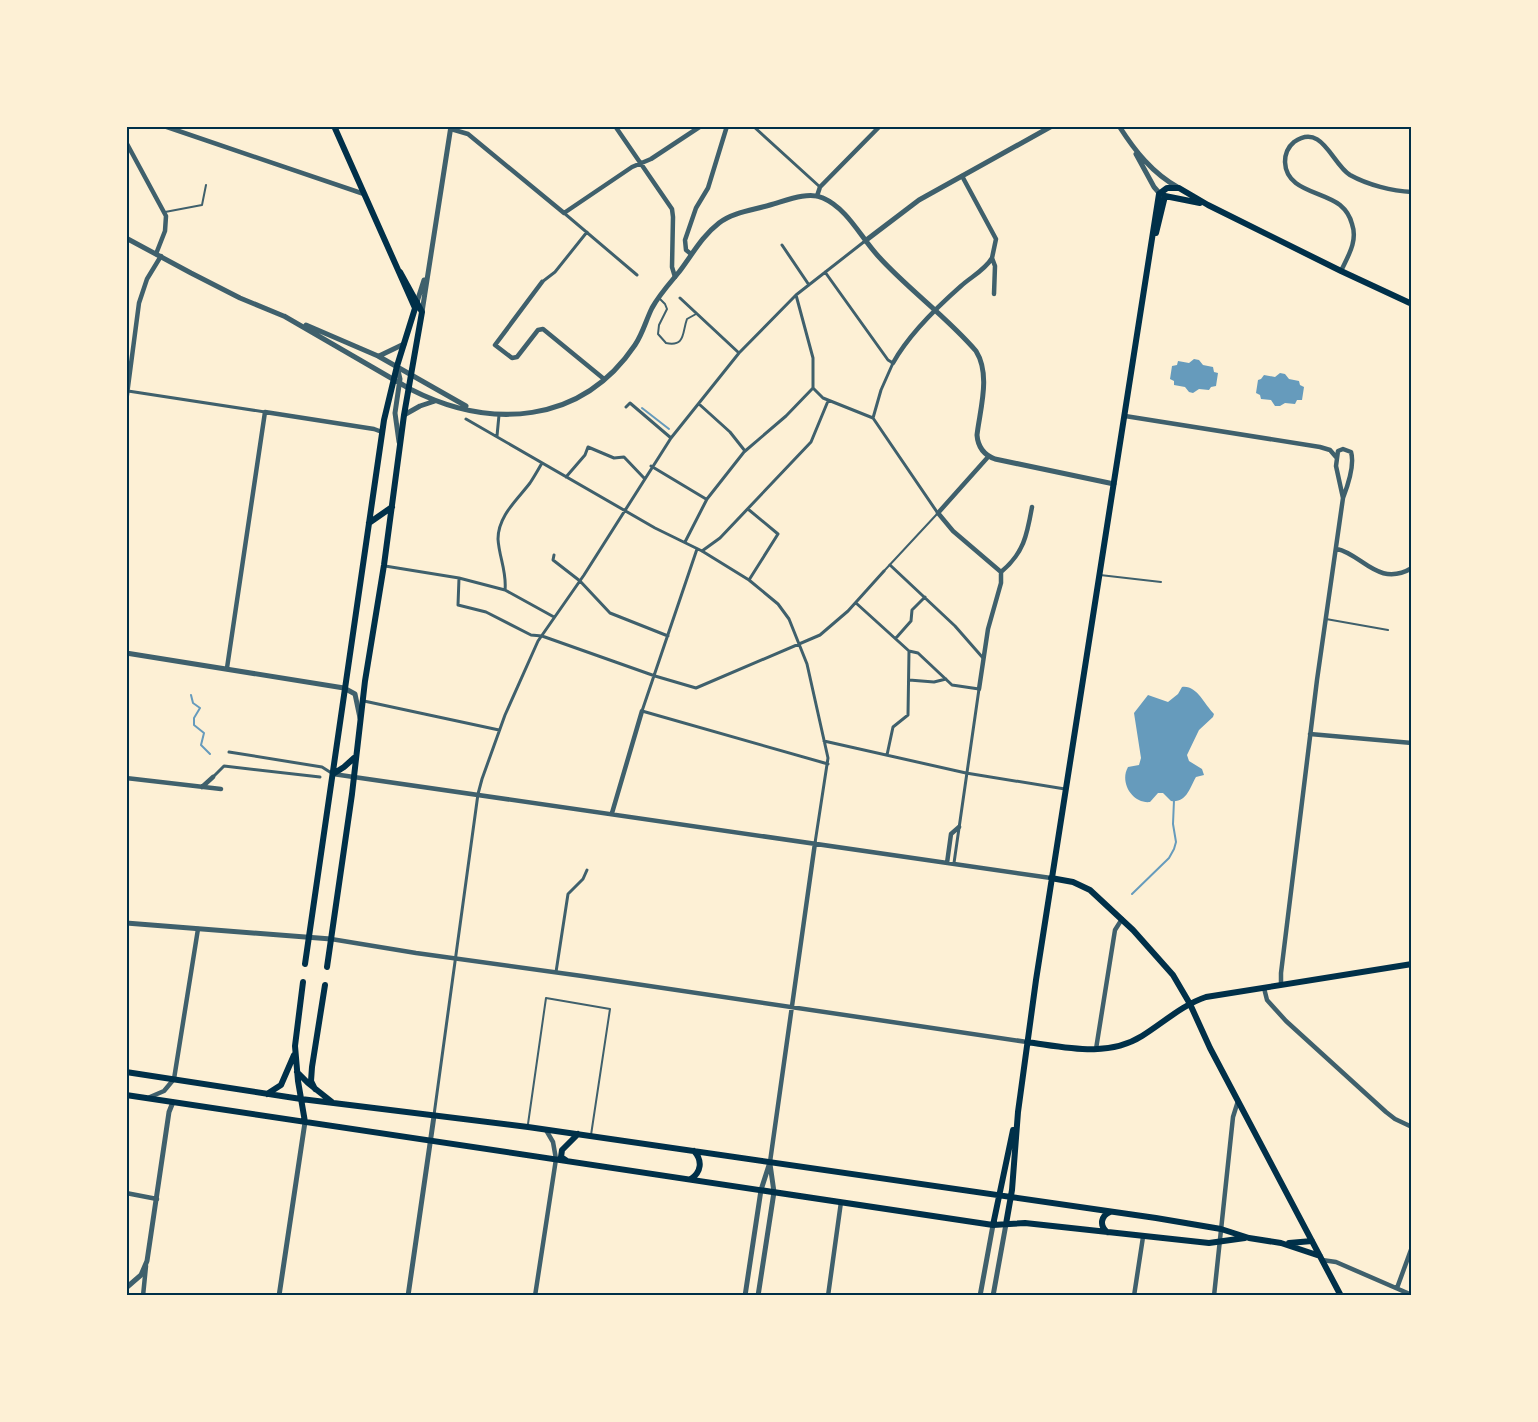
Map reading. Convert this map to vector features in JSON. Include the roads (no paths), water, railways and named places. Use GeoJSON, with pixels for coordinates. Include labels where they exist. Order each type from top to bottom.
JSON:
{"type":"FeatureCollection","features":[{"type":"Feature","properties":{"kind":"main road"},"geometry":{"type":"LineString","coordinates":[[327,967],[404,416],[413,376],[422,312],[416,305],[400,272],[334,126]]}},
{"type":"Feature","properties":{"kind":"main road"},"geometry":{"type":"LineString","coordinates":[[1163,193],[1179,188],[1208,205],[1412,304]]}},
{"type":"Feature","properties":{"kind":"main road"},"geometry":{"type":"LineString","coordinates":[[1163,193],[1208,205]]}},
{"type":"Feature","properties":{"kind":"main road"},"geometry":{"type":"LineString","coordinates":[[1006,1224],[1011,1197],[1027,1042],[1051,878],[1152,245],[1163,193]]}},
{"type":"Feature","properties":{"kind":"main road"},"geometry":{"type":"LineString","coordinates":[[305,964],[382,432],[393,379],[416,305]]}},
{"type":"Feature","properties":{"kind":"main road"},"geometry":{"type":"LineString","coordinates":[[368,523],[392,507]]}},
{"type":"Feature","properties":{"kind":"main road"},"geometry":{"type":"LineString","coordinates":[[333,774],[355,757]]}},
{"type":"Feature","properties":{"kind":"main road"},"geometry":{"type":"LineString","coordinates":[[1051,878],[1073,882],[1090,890],[1122,920],[1173,975],[1341,1296]]}},
{"type":"Feature","properties":{"kind":"main road"},"geometry":{"type":"LineString","coordinates":[[1027,1042],[1078,1049],[1117,1046],[1136,1040],[1190,1004],[1206,998],[1412,964]]}},
{"type":"Feature","properties":{"kind":"main road"},"geometry":{"type":"LineString","coordinates":[[303,982],[295,1052],[306,1122]]}},
{"type":"Feature","properties":{"kind":"main road"},"geometry":{"type":"LineString","coordinates":[[315,1089],[311,1081],[312,1067],[325,985]]}},
{"type":"Feature","properties":{"kind":"main road"},"geometry":{"type":"LineString","coordinates":[[267,1094],[281,1085],[295,1052]]}},
{"type":"Feature","properties":{"kind":"main road"},"geometry":{"type":"LineString","coordinates":[[126,1072],[301,1099],[578,1134],[1221,1229],[1249,1238],[1281,1243],[1321,1258]]}},
{"type":"Feature","properties":{"kind":"main road"},"geometry":{"type":"LineString","coordinates":[[297,1072],[333,1102]]}},
{"type":"Feature","properties":{"kind":"main road"},"geometry":{"type":"LineString","coordinates":[[126,1095],[993,1225],[1025,1223],[1143,1237],[1220,1243],[1249,1238]]}},
{"type":"Feature","properties":{"kind":"main road"},"geometry":{"type":"LineString","coordinates":[[993,1225],[1018,1112]]}},
{"type":"Feature","properties":{"kind":"main road"},"geometry":{"type":"LineString","coordinates":[[567,1161],[561,1157],[561,1150],[578,1134]]}},
{"type":"Feature","properties":{"kind":"main road"},"geometry":{"type":"LineString","coordinates":[[690,1180],[698,1173],[700,1166],[699,1158],[694,1151]]}},
{"type":"Feature","properties":{"kind":"main road"},"geometry":{"type":"LineString","coordinates":[[1108,1232],[1102,1226],[1102,1221],[1106,1214],[1111,1212]]}},
{"type":"Feature","properties":{"kind":"main road"},"geometry":{"type":"LineString","coordinates":[[1281,1243],[1312,1241]]}},
{"type":"Feature","properties":{"kind":"street"},"geometry":{"type":"LineString","coordinates":[[164,126],[365,194]]}},
{"type":"Feature","properties":{"kind":"street"},"geometry":{"type":"LineString","coordinates":[[615,126],[670,205],[673,222],[672,267],[675,276]]}},
{"type":"Feature","properties":{"kind":"street"},"geometry":{"type":"LineString","coordinates":[[564,213],[632,166],[641,163],[701,126]]}},
{"type":"Feature","properties":{"kind":"street"},"geometry":{"type":"LineString","coordinates":[[691,254],[686,250],[685,240],[696,208],[708,188],[727,126]]}},
{"type":"Feature","properties":{"kind":"street"},"geometry":{"type":"LineString","coordinates":[[753,126],[820,188]]}},
{"type":"Feature","properties":{"kind":"street"},"geometry":{"type":"LineString","coordinates":[[817,196],[820,188],[880,126]]}},
{"type":"Feature","properties":{"kind":"street"},"geometry":{"type":"LineString","coordinates":[[408,1296],[478,794],[516,687],[542,636],[580,581],[651,466],[671,438],[740,353],[796,295],[908,207],[1052,126]]}},
{"type":"Feature","properties":{"kind":"street"},"geometry":{"type":"LineString","coordinates":[[1119,126],[1145,173],[1163,193]]}},
{"type":"Feature","properties":{"kind":"street"},"geometry":{"type":"LineString","coordinates":[[422,312],[451,127],[468,134],[637,275]]}},
{"type":"Feature","properties":{"kind":"street"},"geometry":{"type":"LineString","coordinates":[[1341,271],[1354,243],[1352,223],[1339,204],[1296,184],[1289,177],[1285,160],[1291,145],[1302,139],[1317,139],[1324,144],[1339,166],[1351,175],[1383,187],[1412,192]]}},
{"type":"Feature","properties":{"kind":"street"},"geometry":{"type":"LineString","coordinates":[[126,142],[165,212],[167,224],[158,255],[139,303],[126,402]]}},
{"type":"Feature","properties":{"kind":"street"},"geometry":{"type":"LineString","coordinates":[[1131,146],[1152,170],[1179,188]]}},
{"type":"Feature","properties":{"kind":"street"},"geometry":{"type":"LineString","coordinates":[[1152,170],[1163,193]]}},
{"type":"Feature","properties":{"kind":"street"},"geometry":{"type":"LineString","coordinates":[[873,418],[892,363],[905,342],[992,258],[996,244],[994,235],[962,176]]}},
{"type":"Feature","properties":{"kind":"street"},"geometry":{"type":"LineString","coordinates":[[284,316],[400,383],[437,401],[499,415],[525,414],[555,407],[578,397],[623,362],[636,344],[659,299],[675,276],[700,242],[724,220],[790,200],[817,196],[835,206],[879,258],[976,351],[982,360],[984,371],[978,441],[988,457],[1114,484]]}},
{"type":"Feature","properties":{"kind":"street"},"geometry":{"type":"LineString","coordinates":[[587,232],[555,272],[542,282],[495,345],[512,357],[517,357],[538,330],[543,329],[604,379]]}},
{"type":"Feature","properties":{"kind":"street"},"geometry":{"type":"LineString","coordinates":[[126,238],[240,298],[378,356],[475,411]]}},
{"type":"Feature","properties":{"kind":"street"},"geometry":{"type":"LineString","coordinates":[[782,245],[809,285]]}},
{"type":"Feature","properties":{"kind":"street"},"geometry":{"type":"LineString","coordinates":[[992,258],[995,266],[994,294]]}},
{"type":"Feature","properties":{"kind":"street"},"geometry":{"type":"LineString","coordinates":[[416,305],[430,261]]}},
{"type":"Feature","properties":{"kind":"street"},"geometry":{"type":"LineString","coordinates":[[825,272],[892,363]]}},
{"type":"Feature","properties":{"kind":"street"},"geometry":{"type":"LineString","coordinates":[[685,542],[707,499],[745,451],[786,416],[813,388],[813,358],[796,295]]}},
{"type":"Feature","properties":{"kind":"street"},"geometry":{"type":"LineString","coordinates":[[680,298],[740,353]]}},
{"type":"Feature","properties":{"kind":"street"},"geometry":{"type":"LineString","coordinates":[[378,356],[404,344]]}},
{"type":"Feature","properties":{"kind":"street"},"geometry":{"type":"LineString","coordinates":[[397,366],[400,383],[395,413],[400,446]]}},
{"type":"Feature","properties":{"kind":"street"},"geometry":{"type":"LineString","coordinates":[[813,388],[828,401],[873,418],[952,531],[1001,572]]}},
{"type":"Feature","properties":{"kind":"street"},"geometry":{"type":"LineString","coordinates":[[127,391],[382,432]]}},
{"type":"Feature","properties":{"kind":"street"},"geometry":{"type":"LineString","coordinates":[[404,416],[424,404],[437,401]]}},
{"type":"Feature","properties":{"kind":"street"},"geometry":{"type":"LineString","coordinates":[[702,551],[720,538],[811,442],[828,401]]}},
{"type":"Feature","properties":{"kind":"street"},"geometry":{"type":"LineString","coordinates":[[626,406],[630,403],[671,438]]}},
{"type":"Feature","properties":{"kind":"street"},"geometry":{"type":"LineString","coordinates":[[699,404],[730,432],[745,451]]}},
{"type":"Feature","properties":{"kind":"street"},"geometry":{"type":"LineString","coordinates":[[228,668],[266,412]]}},
{"type":"Feature","properties":{"kind":"street"},"geometry":{"type":"LineString","coordinates":[[497,436],[499,415]]}},
{"type":"Feature","properties":{"kind":"street"},"geometry":{"type":"LineString","coordinates":[[1125,416],[1324,448],[1333,452],[1336,457],[1336,468],[1343,498]]}},
{"type":"Feature","properties":{"kind":"street"},"geometry":{"type":"LineString","coordinates":[[466,419],[655,528],[702,551],[749,580],[782,608],[800,642],[809,670],[828,764],[770,1162],[761,1190],[745,1296]]}},
{"type":"Feature","properties":{"kind":"street"},"geometry":{"type":"LineString","coordinates":[[566,477],[585,455],[588,447],[614,458],[624,457],[644,478]]}},
{"type":"Feature","properties":{"kind":"street"},"geometry":{"type":"LineString","coordinates":[[1281,985],[1310,734],[1343,498],[1353,456],[1350,450],[1341,449],[1336,457]]}},
{"type":"Feature","properties":{"kind":"street"},"geometry":{"type":"LineString","coordinates":[[938,513],[988,457]]}},
{"type":"Feature","properties":{"kind":"street"},"geometry":{"type":"LineString","coordinates":[[505,590],[506,573],[498,539],[500,527],[508,511],[542,463]]}},
{"type":"Feature","properties":{"kind":"street"},"geometry":{"type":"LineString","coordinates":[[651,466],[707,499]]}},
{"type":"Feature","properties":{"kind":"street"},"geometry":{"type":"LineString","coordinates":[[954,864],[988,629],[1001,584],[1001,572],[1021,550],[1027,538],[1032,507]]}},
{"type":"Feature","properties":{"kind":"street"},"geometry":{"type":"LineString","coordinates":[[748,508],[778,534],[749,580]]}},
{"type":"Feature","properties":{"kind":"street"},"geometry":{"type":"LineString","coordinates":[[612,813],[642,711],[697,549]]}},
{"type":"Feature","properties":{"kind":"street"},"geometry":{"type":"LineString","coordinates":[[1336,549],[1345,552],[1372,570],[1384,573],[1396,573],[1412,567]]}},
{"type":"Feature","properties":{"kind":"street"},"geometry":{"type":"LineString","coordinates":[[554,555],[553,560],[580,581],[610,613],[668,636]]}},
{"type":"Feature","properties":{"kind":"street"},"geometry":{"type":"LineString","coordinates":[[384,565],[459,578],[505,590],[554,618]]}},
{"type":"Feature","properties":{"kind":"street"},"geometry":{"type":"LineString","coordinates":[[890,565],[955,626],[983,658]]}},
{"type":"Feature","properties":{"kind":"street"},"geometry":{"type":"LineString","coordinates":[[459,578],[458,605],[486,612],[531,635],[542,636],[688,687],[702,687],[792,645],[820,635],[855,603],[884,571]]}},
{"type":"Feature","properties":{"kind":"street"},"geometry":{"type":"LineString","coordinates":[[895,639],[911,621],[912,610],[925,597]]}},
{"type":"Feature","properties":{"kind":"street"},"geometry":{"type":"LineString","coordinates":[[855,603],[909,651],[918,653],[952,685],[979,689]]}},
{"type":"Feature","properties":{"kind":"street"},"geometry":{"type":"LineString","coordinates":[[887,755],[893,727],[908,716],[909,651]]}},
{"type":"Feature","properties":{"kind":"street"},"geometry":{"type":"LineString","coordinates":[[126,652],[264,676],[344,687],[355,694],[360,720]]}},
{"type":"Feature","properties":{"kind":"street"},"geometry":{"type":"LineString","coordinates":[[909,680],[934,682],[946,679]]}},
{"type":"Feature","properties":{"kind":"street"},"geometry":{"type":"LineString","coordinates":[[363,700],[499,730]]}},
{"type":"Feature","properties":{"kind":"street"},"geometry":{"type":"LineString","coordinates":[[642,711],[828,764]]}},
{"type":"Feature","properties":{"kind":"street"},"geometry":{"type":"LineString","coordinates":[[1310,734],[1412,743]]}},
{"type":"Feature","properties":{"kind":"street"},"geometry":{"type":"LineString","coordinates":[[824,741],[966,773],[1066,790]]}},
{"type":"Feature","properties":{"kind":"street"},"geometry":{"type":"LineString","coordinates":[[229,752],[322,767],[333,774],[1051,878]]}},
{"type":"Feature","properties":{"kind":"street"},"geometry":{"type":"LineString","coordinates":[[202,787],[224,766],[320,777]]}},
{"type":"Feature","properties":{"kind":"street"},"geometry":{"type":"LineString","coordinates":[[126,778],[220,789]]}},
{"type":"Feature","properties":{"kind":"street"},"geometry":{"type":"LineString","coordinates":[[947,863],[951,834],[959,827]]}},
{"type":"Feature","properties":{"kind":"street"},"geometry":{"type":"LineString","coordinates":[[556,972],[568,894],[583,879],[587,870]]}},
{"type":"Feature","properties":{"kind":"street"},"geometry":{"type":"LineString","coordinates":[[1096,1049],[1115,930],[1122,920]]}},
{"type":"Feature","properties":{"kind":"street"},"geometry":{"type":"LineString","coordinates":[[126,923],[309,936],[405,952],[455,957],[1027,1042]]}},
{"type":"Feature","properties":{"kind":"street"},"geometry":{"type":"LineString","coordinates":[[136,1097],[159,1095],[174,1079],[198,929]]}},
{"type":"Feature","properties":{"kind":"street"},"geometry":{"type":"LineString","coordinates":[[1264,988],[1267,1000],[1286,1021],[1386,1113],[1412,1126]]}},
{"type":"Feature","properties":{"kind":"street"},"geometry":{"type":"LineString","coordinates":[[1214,1296],[1233,1117],[1238,1101]]}},
{"type":"Feature","properties":{"kind":"street"},"geometry":{"type":"LineString","coordinates":[[143,1296],[169,1112],[173,1102]]}},
{"type":"Feature","properties":{"kind":"street"},"geometry":{"type":"LineString","coordinates":[[279,1296],[306,1122]]}},
{"type":"Feature","properties":{"kind":"street"},"geometry":{"type":"LineString","coordinates":[[535,1296],[556,1159],[553,1142],[546,1130]]}},
{"type":"Feature","properties":{"kind":"street"},"geometry":{"type":"LineString","coordinates":[[758,1296],[774,1192],[770,1162]]}},
{"type":"Feature","properties":{"kind":"street"},"geometry":{"type":"LineString","coordinates":[[126,1193],[157,1198]]}},
{"type":"Feature","properties":{"kind":"street"},"geometry":{"type":"LineString","coordinates":[[828,1296],[841,1202]]}},
{"type":"Feature","properties":{"kind":"street"},"geometry":{"type":"LineString","coordinates":[[993,1296],[1006,1224]]}},
{"type":"Feature","properties":{"kind":"street"},"geometry":{"type":"LineString","coordinates":[[980,1296],[993,1225]]}},
{"type":"Feature","properties":{"kind":"street"},"geometry":{"type":"LineString","coordinates":[[1134,1296],[1143,1237]]}},
{"type":"Feature","properties":{"kind":"street"},"geometry":{"type":"LineString","coordinates":[[1396,1288],[1412,1246]]}},
{"type":"Feature","properties":{"kind":"street"},"geometry":{"type":"LineString","coordinates":[[1321,1258],[1412,1294]]}},
{"type":"Feature","properties":{"kind":"street"},"geometry":{"type":"LineString","coordinates":[[126,1288],[141,1275],[147,1262]]}},
{"type":"Feature","properties":{"kind":"lane"},"geometry":{"type":"LineString","coordinates":[[165,212],[202,206],[206,185]]}},
{"type":"Feature","properties":{"kind":"lane"},"geometry":{"type":"LineString","coordinates":[[659,299],[667,308],[658,329],[660,339],[666,343],[673,344],[680,341],[684,335],[687,319],[696,314]]}},
{"type":"Feature","properties":{"kind":"lane"},"geometry":{"type":"LineString","coordinates":[[884,571],[938,513]]}},
{"type":"Feature","properties":{"kind":"lane"},"geometry":{"type":"LineString","coordinates":[[1100,575],[1161,582]]}},
{"type":"Feature","properties":{"kind":"lane"},"geometry":{"type":"LineString","coordinates":[[1326,619],[1388,630]]}},
{"type":"Feature","properties":{"kind":"lane"},"geometry":{"type":"LineString","coordinates":[[528,1127],[546,998],[610,1009],[591,1136]]}},
{"type":"Feature","properties":{"kind":"water"},"geometry":{"type":"Polygon","coordinates":[[[1194,359],[1199,360],[1203,365],[1213,367],[1214,372],[1218,373],[1216,386],[1209,390],[1199,389],[1193,393],[1185,387],[1174,385],[1174,381],[1170,379],[1172,366],[1177,365],[1178,361],[1189,363],[1194,359]]]}},
{"type":"Feature","properties":{"kind":"water"},"geometry":{"type":"Polygon","coordinates":[[[1280,373],[1285,374],[1289,379],[1299,381],[1304,387],[1302,400],[1297,400],[1295,404],[1285,403],[1275,406],[1271,400],[1261,399],[1256,393],[1258,380],[1264,375],[1275,377],[1280,373]]]}},
{"type":"Feature","properties":{"kind":"water"},"geometry":{"type":"Polygon","coordinates":[[[1182,687],[1196,692],[1214,714],[1199,730],[1187,755],[1189,761],[1202,769],[1204,775],[1196,777],[1181,800],[1171,801],[1163,793],[1158,793],[1150,802],[1138,800],[1129,791],[1125,780],[1128,767],[1139,765],[1141,758],[1134,713],[1148,695],[1168,702],[1178,694],[1182,687]]]}},
{"type":"Feature","properties":{"kind":"waterway"},"geometry":{"type":"LineString","coordinates":[[642,408],[669,429]]}},
{"type":"Feature","properties":{"kind":"waterway"},"geometry":{"type":"LineString","coordinates":[[191,695],[193,703],[200,708],[194,718],[194,725],[204,733],[201,745],[210,754]]}},
{"type":"Feature","properties":{"kind":"waterway"},"geometry":{"type":"LineString","coordinates":[[1132,894],[1169,858],[1174,849],[1176,842],[1173,824],[1174,800]]}}]}
